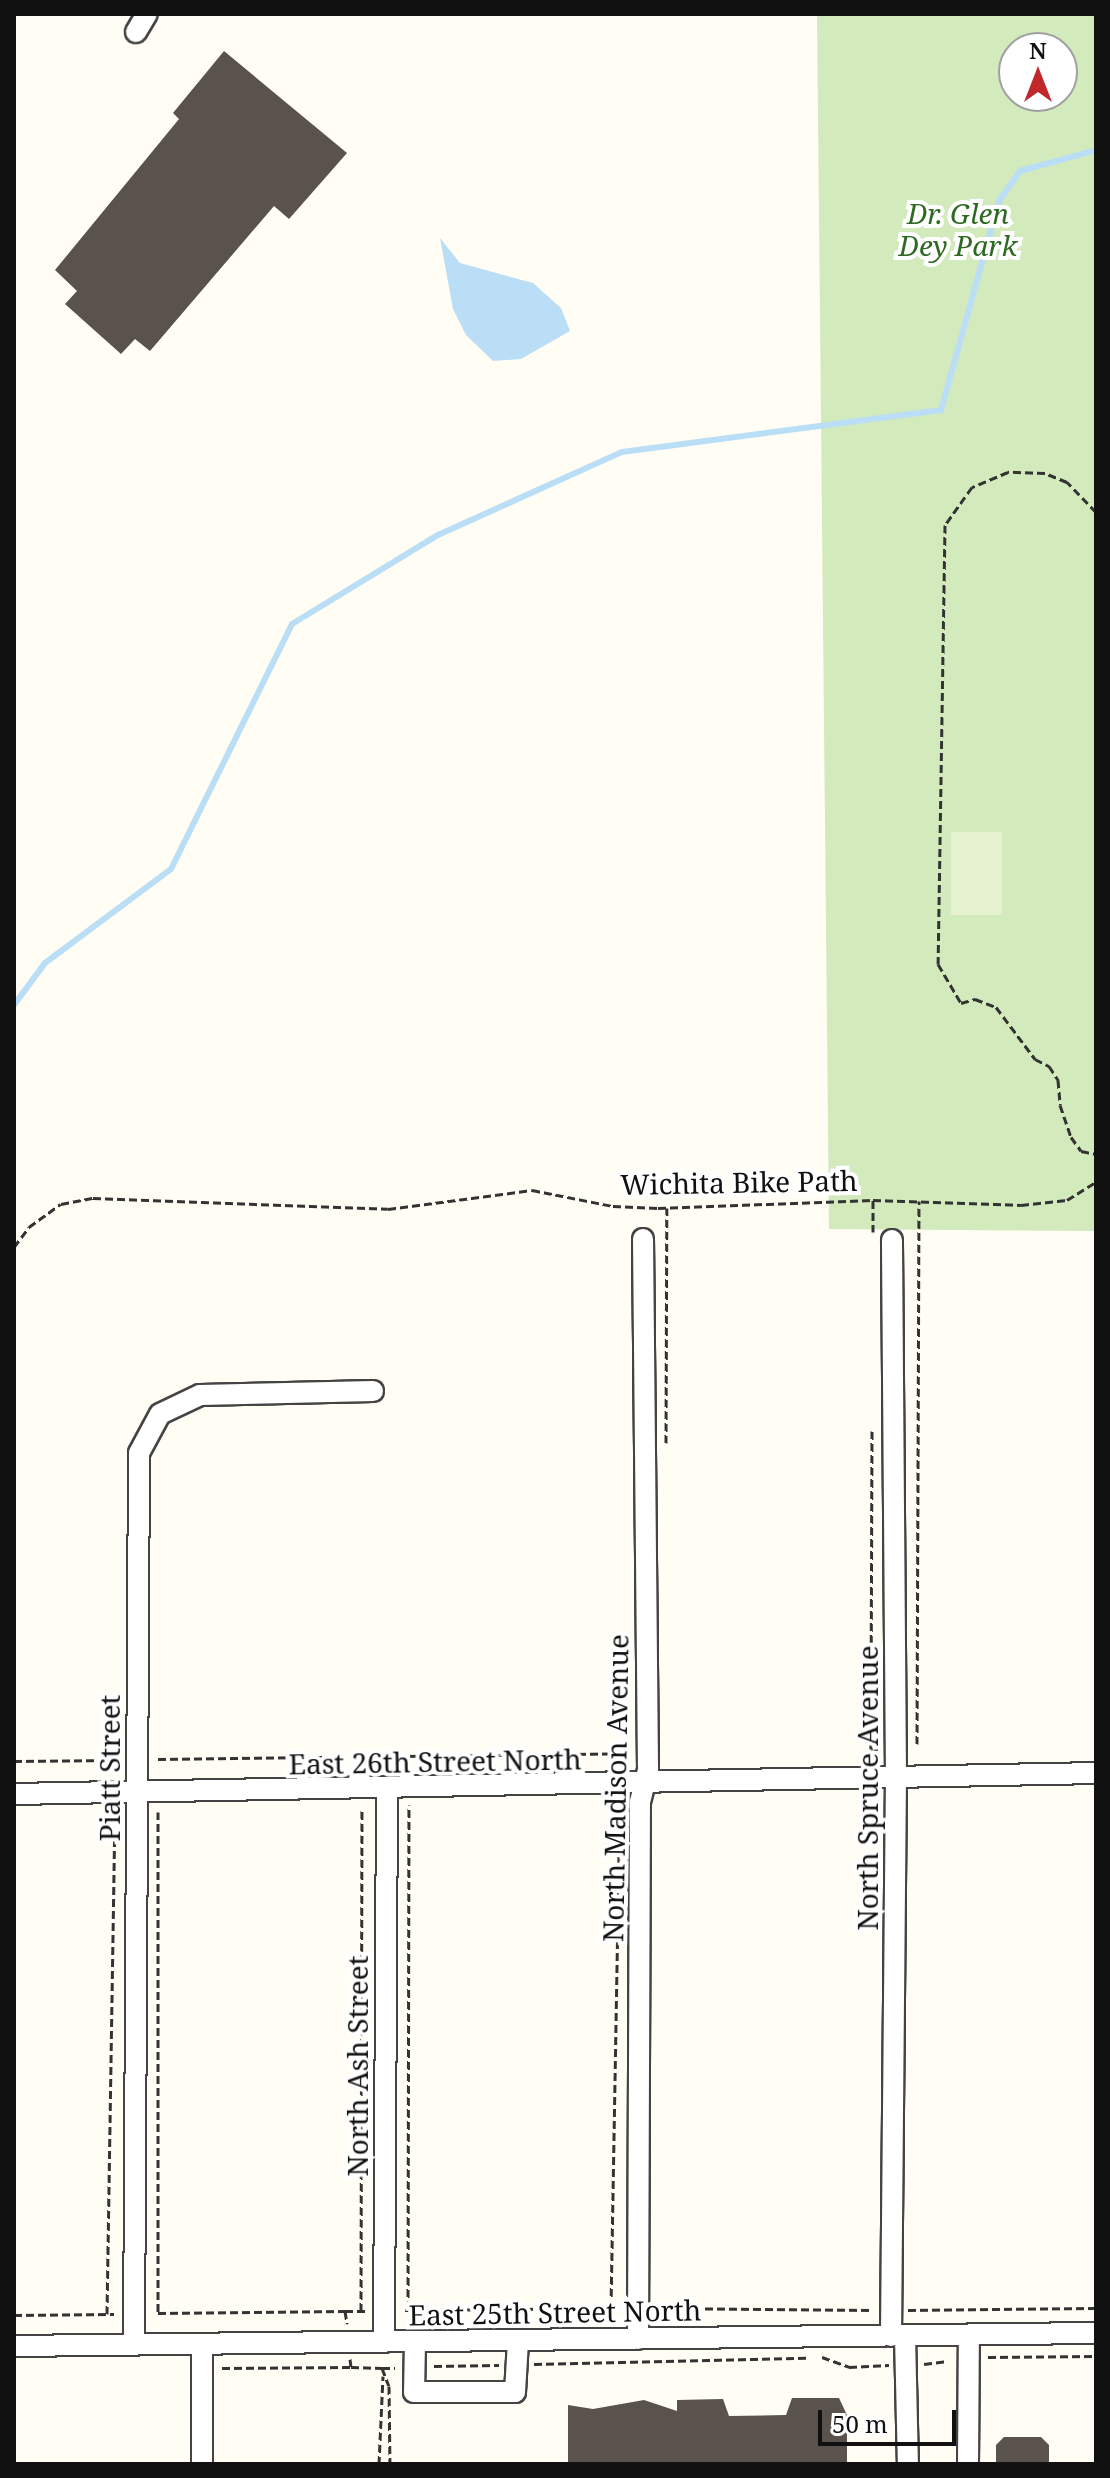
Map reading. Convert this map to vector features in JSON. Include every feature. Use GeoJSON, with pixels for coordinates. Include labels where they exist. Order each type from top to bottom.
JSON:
{"type":"FeatureCollection","features":[{"type":"Feature","properties":{"kind":"street"},"geometry":{"type":"LineString","coordinates":[[136,32],[147,14]]}},
{"type":"Feature","properties":{"kind":"street","name":"North Madison Avenue"},"geometry":{"type":"LineString","coordinates":[[638,2339],[640,1802],[648,1753],[643,1239]]}},
{"type":"Feature","properties":{"kind":"street","name":"North Spruce Avenue"},"geometry":{"type":"LineString","coordinates":[[892,1240],[896,1777],[891,2310],[906,2364],[908,2464]]}},
{"type":"Feature","properties":{"kind":"street","name":"Piatt Street"},"geometry":{"type":"LineString","coordinates":[[134,2345],[139,1453],[160,1414],[200,1395],[373,1391]]}},
{"type":"Feature","properties":{"kind":"street","name":"East 26th Street North"},"geometry":{"type":"LineString","coordinates":[[14,1794],[387,1791],[645,1782],[1096,1773]]}},
{"type":"Feature","properties":{"kind":"street","name":"North Ash Street"},"geometry":{"type":"LineString","coordinates":[[384,2342],[387,1791]]}},
{"type":"Feature","properties":{"kind":"street","name":"East 25th Street North"},"geometry":{"type":"LineString","coordinates":[[14,2346],[1096,2333]]}},
{"type":"Feature","properties":{"kind":"street"},"geometry":{"type":"LineString","coordinates":[[968,2464],[969,2335]]}},
{"type":"Feature","properties":{"kind":"street"},"geometry":{"type":"LineString","coordinates":[[415,2342],[414,2392],[515,2392],[518,2341]]}},
{"type":"Feature","properties":{"kind":"street"},"geometry":{"type":"LineString","coordinates":[[202,2345],[202,2464]]}},
{"type":"Feature","properties":{"kind":"path"},"geometry":{"type":"LineString","coordinates":[[1096,512],[1067,482],[1027,470],[988,478],[972,487],[945,525],[938,964],[961,1003],[975,999],[996,1007],[1035,1059],[1049,1066],[1058,1080],[1060,1105],[1071,1137],[1081,1151],[1096,1154]]}},
{"type":"Feature","properties":{"kind":"path"},"geometry":{"type":"LineString","coordinates":[[1096,745],[1096,760]]}},
{"type":"Feature","properties":{"kind":"path","name":"Wichita Bike Path"},"geometry":{"type":"LineString","coordinates":[[14,1247],[29,1227],[61,1204],[93,1198],[388,1209],[532,1190],[613,1206],[667,1208],[873,1200],[1021,1205],[1067,1200],[1096,1182]]}},
{"type":"Feature","properties":{"kind":"path"},"geometry":{"type":"LineString","coordinates":[[666,1457],[667,1208]]}},
{"type":"Feature","properties":{"kind":"path"},"geometry":{"type":"LineString","coordinates":[[14,1761],[648,1753]]}},
{"type":"Feature","properties":{"kind":"path"},"geometry":{"type":"LineString","coordinates":[[611,2309],[617,1807],[622,1797]]}},
{"type":"Feature","properties":{"kind":"path"},"geometry":{"type":"LineString","coordinates":[[408,2310],[409,1805]]}},
{"type":"Feature","properties":{"kind":"path"},"geometry":{"type":"LineString","coordinates":[[361,2311],[362,1810]]}},
{"type":"Feature","properties":{"kind":"path"},"geometry":{"type":"LineString","coordinates":[[384,2311],[1096,2308]]}},
{"type":"Feature","properties":{"kind":"path"},"geometry":{"type":"LineString","coordinates":[[146,2314],[345,2311],[347,2327]]}},
{"type":"Feature","properties":{"kind":"path"},"geometry":{"type":"LineString","coordinates":[[14,2315],[118,2314]]}},
{"type":"Feature","properties":{"kind":"path"},"geometry":{"type":"LineString","coordinates":[[350,2355],[351,2367]]}},
{"type":"Feature","properties":{"kind":"path"},"geometry":{"type":"LineString","coordinates":[[213,2368],[351,2367],[415,2374],[824,2357],[849,2367],[969,2359],[1096,2356]]}},
{"type":"Feature","properties":{"kind":"path"},"geometry":{"type":"LineString","coordinates":[[379,2464],[382,2368]]}},
{"type":"Feature","properties":{"kind":"path"},"geometry":{"type":"LineString","coordinates":[[383,2376],[389,2386],[390,2464]]}},
{"type":"Feature","properties":{"kind":"green space","name":"Dr. Glen Dey Park"},"geometry":{"type":"Polygon","coordinates":[[[817,14],[1096,14],[1096,1231],[829,1229],[817,14]]]}},
{"type":"Feature","properties":{"kind":"green space"},"geometry":{"type":"Polygon","coordinates":[[[951,832],[1002,832],[1002,915],[951,915],[951,832]]]}},
{"type":"Feature","properties":{"kind":"water"},"geometry":{"type":"Polygon","coordinates":[[[440,238],[460,263],[533,283],[561,308],[570,331],[521,359],[493,361],[466,335],[453,309],[440,238]]]}},
{"type":"Feature","properties":{"kind":"building"},"geometry":{"type":"Polygon","coordinates":[[[224,51],[347,153],[289,219],[274,206],[150,351],[135,339],[121,354],[65,304],[77,291],[55,270],[179,119],[173,113],[224,51]]]}},
{"type":"Feature","properties":{"kind":"building"},"geometry":{"type":"Polygon","coordinates":[[[792,2398],[839,2398],[847,2415],[847,2464],[568,2464],[568,2405],[593,2409],[644,2400],[677,2411],[677,2400],[723,2399],[729,2416],[786,2415],[792,2398]]]}},
{"type":"Feature","properties":{"kind":"building"},"geometry":{"type":"Polygon","coordinates":[[[1004,2437],[1041,2437],[1049,2445],[1049,2464],[996,2464],[996,2445],[1004,2437]]]}},
{"type":"Feature","properties":{"kind":"waterway"},"geometry":{"type":"LineString","coordinates":[[14,1005],[45,963],[171,869],[292,624],[438,535],[622,452],[941,410],[999,201],[1020,171],[1096,150]]}}]}
